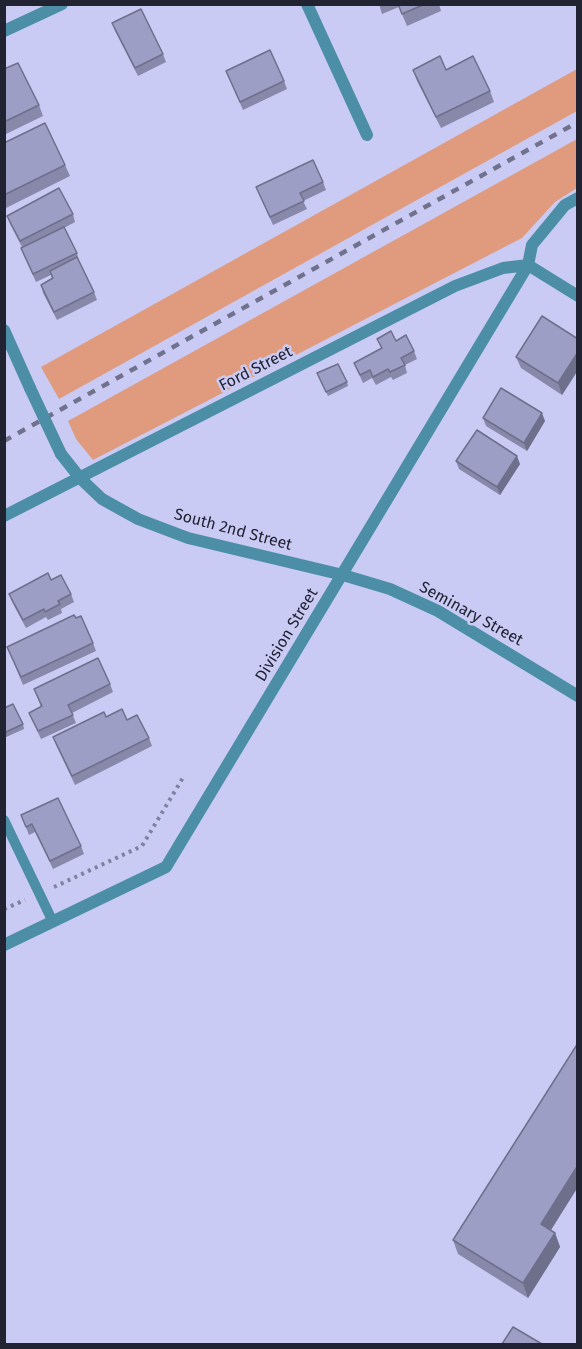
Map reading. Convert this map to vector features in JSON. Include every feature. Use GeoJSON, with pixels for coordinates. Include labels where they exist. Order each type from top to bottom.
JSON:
{"type":"FeatureCollection","features":[{"type":"Feature","properties":{"kind":"street"},"geometry":{"type":"LineString","coordinates":[[4,31],[62,4]]}},
{"type":"Feature","properties":{"kind":"street"},"geometry":{"type":"LineString","coordinates":[[307,4],[367,135]]}},
{"type":"Feature","properties":{"kind":"street","name":"Division Street"},"geometry":{"type":"LineString","coordinates":[[4,945],[166,867],[528,264],[532,245],[565,205],[578,198]]}},
{"type":"Feature","properties":{"kind":"street"},"geometry":{"type":"LineString","coordinates":[[528,264],[578,296]]}},
{"type":"Feature","properties":{"kind":"street","name":"Ford Street"},"geometry":{"type":"LineString","coordinates":[[4,516],[455,286],[503,268],[528,264]]}},
{"type":"Feature","properties":{"kind":"street","name":"South 2nd Street"},"geometry":{"type":"LineString","coordinates":[[4,330],[61,454],[80,478],[102,499],[138,519],[188,538],[343,575]]}},
{"type":"Feature","properties":{"kind":"street","name":"Seminary Street"},"geometry":{"type":"LineString","coordinates":[[343,575],[390,589],[438,611],[578,696]]}},
{"type":"Feature","properties":{"kind":"lane"},"geometry":{"type":"LineString","coordinates":[[4,820],[53,922]]}},
{"type":"Feature","properties":{"kind":"path"},"geometry":{"type":"LineString","coordinates":[[4,909],[142,846],[184,776]]}},
{"type":"Feature","properties":{"kind":"shaded area"},"geometry":{"type":"Polygon","coordinates":[[[577,69],[577,111],[59,399],[41,367],[577,69]]]}},
{"type":"Feature","properties":{"kind":"shaded area"},"geometry":{"type":"Polygon","coordinates":[[[577,139],[577,188],[555,202],[522,238],[93,460],[76,439],[68,421],[577,139]]]}},
{"type":"Feature","properties":{"kind":"building"},"geometry":{"type":"Polygon","coordinates":[[[398,4],[425,4],[402,14],[398,4]]]}},
{"type":"Feature","properties":{"kind":"building"},"geometry":{"type":"Polygon","coordinates":[[[141,9],[163,54],[135,68],[112,23],[141,9]]]}},
{"type":"Feature","properties":{"kind":"building"},"geometry":{"type":"Polygon","coordinates":[[[270,50],[284,81],[240,102],[226,71],[270,50]]]}},
{"type":"Feature","properties":{"kind":"building"},"geometry":{"type":"Polygon","coordinates":[[[440,56],[446,70],[473,56],[490,91],[436,117],[413,70],[440,56]]]}},
{"type":"Feature","properties":{"kind":"building"},"geometry":{"type":"Polygon","coordinates":[[[18,63],[39,105],[4,122],[4,69],[18,63]]]}},
{"type":"Feature","properties":{"kind":"building"},"geometry":{"type":"Polygon","coordinates":[[[45,123],[65,165],[4,195],[4,143],[45,123]]]}},
{"type":"Feature","properties":{"kind":"building"},"geometry":{"type":"Polygon","coordinates":[[[313,160],[323,182],[300,193],[304,201],[270,217],[256,187],[313,160]]]}},
{"type":"Feature","properties":{"kind":"building"},"geometry":{"type":"Polygon","coordinates":[[[59,188],[73,214],[20,241],[7,216],[59,188]]]}},
{"type":"Feature","properties":{"kind":"building"},"geometry":{"type":"Polygon","coordinates":[[[64,227],[77,253],[33,274],[21,248],[64,227]]]}},
{"type":"Feature","properties":{"kind":"building"},"geometry":{"type":"Polygon","coordinates":[[[77,257],[94,292],[54,312],[41,285],[53,278],[50,271],[77,257]]]}},
{"type":"Feature","properties":{"kind":"building"},"geometry":{"type":"Polygon","coordinates":[[[542,316],[578,339],[578,352],[558,383],[516,357],[542,316]]]}},
{"type":"Feature","properties":{"kind":"building"},"geometry":{"type":"Polygon","coordinates":[[[391,331],[396,341],[406,335],[414,351],[401,358],[405,365],[390,372],[388,369],[373,377],[370,370],[360,375],[354,363],[382,348],[377,339],[391,331]]]}},
{"type":"Feature","properties":{"kind":"building"},"geometry":{"type":"Polygon","coordinates":[[[338,364],[347,382],[326,392],[317,373],[338,364]]]}},
{"type":"Feature","properties":{"kind":"building"},"geometry":{"type":"Polygon","coordinates":[[[501,388],[542,413],[524,443],[483,418],[501,388]]]}},
{"type":"Feature","properties":{"kind":"building"},"geometry":{"type":"Polygon","coordinates":[[[477,430],[517,456],[497,487],[456,461],[477,430]]]}},
{"type":"Feature","properties":{"kind":"building"},"geometry":{"type":"Polygon","coordinates":[[[48,573],[51,580],[61,575],[71,594],[58,601],[60,604],[23,620],[9,594],[48,573]]]}},
{"type":"Feature","properties":{"kind":"building"},"geometry":{"type":"Polygon","coordinates":[[[74,615],[76,618],[81,616],[93,643],[21,677],[7,647],[74,615]]]}},
{"type":"Feature","properties":{"kind":"building"},"geometry":{"type":"Polygon","coordinates":[[[98,658],[110,684],[68,705],[73,715],[38,731],[29,713],[42,706],[34,689],[98,658]]]}},
{"type":"Feature","properties":{"kind":"building"},"geometry":{"type":"Polygon","coordinates":[[[13,704],[23,724],[4,733],[4,708],[13,704]]]}},
{"type":"Feature","properties":{"kind":"building"},"geometry":{"type":"Polygon","coordinates":[[[122,709],[127,720],[137,715],[149,738],[72,776],[53,737],[104,712],[106,717],[122,709]]]}},
{"type":"Feature","properties":{"kind":"building"},"geometry":{"type":"Polygon","coordinates":[[[58,798],[81,846],[50,861],[32,824],[26,827],[21,815],[58,798]]]}},
{"type":"Feature","properties":{"kind":"building"},"geometry":{"type":"Polygon","coordinates":[[[578,1043],[578,1165],[541,1224],[555,1233],[523,1283],[453,1240],[578,1043]]]}},
{"type":"Feature","properties":{"kind":"building"},"geometry":{"type":"Polygon","coordinates":[[[513,1327],[542,1344],[502,1344],[513,1327]]]}},
{"type":"Feature","properties":{"kind":"railway"},"geometry":{"type":"LineString","coordinates":[[4,441],[578,122]]}}]}
